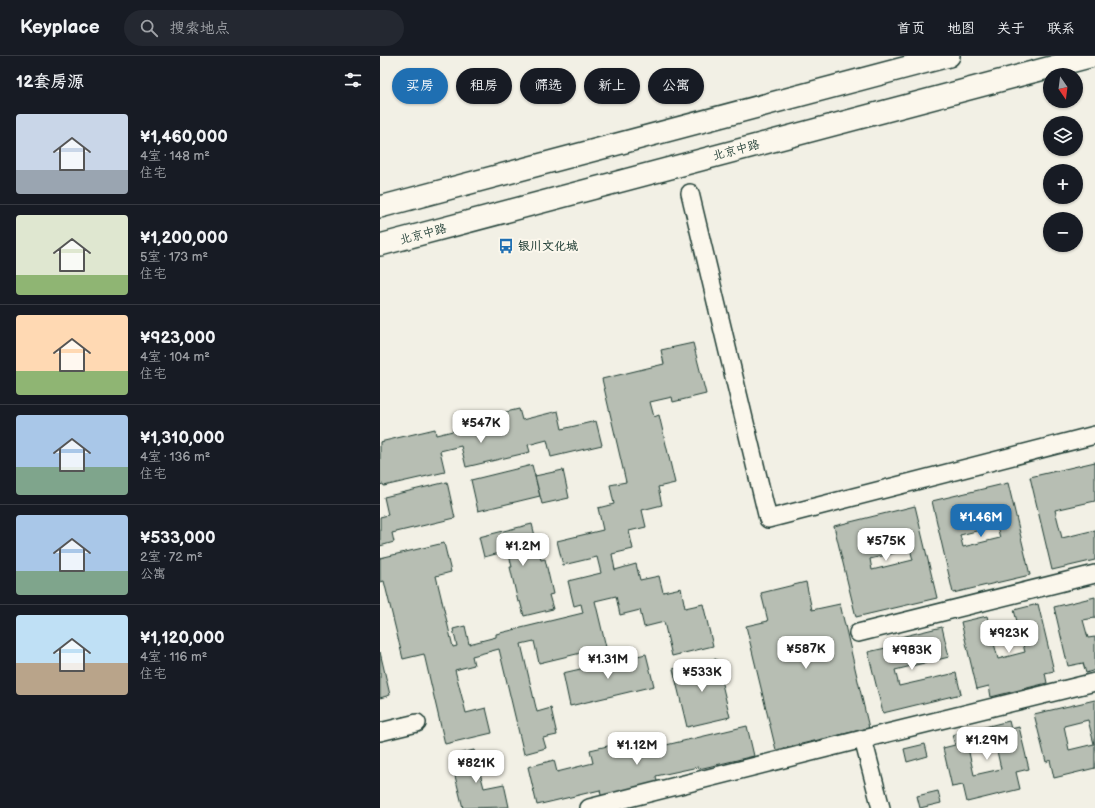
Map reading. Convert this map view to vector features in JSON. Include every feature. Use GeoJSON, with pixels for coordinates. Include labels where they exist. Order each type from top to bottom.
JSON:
{"type":"FeatureCollection","features":[{"type":"Feature","properties":{"kind":"main road"},"geometry":{"type":"LineString","coordinates":[[380,207],[949,56]]}},
{"type":"Feature","properties":{"kind":"main road","name":"北京中路"},"geometry":{"type":"LineString","coordinates":[[380,245],[1093,56]]}},
{"type":"Feature","properties":{"kind":"street"},"geometry":{"type":"LineString","coordinates":[[690,193],[768,519],[1095,435]]}},
{"type":"Feature","properties":{"kind":"street"},"geometry":{"type":"LineString","coordinates":[[858,633],[1095,574]]}},
{"type":"Feature","properties":{"kind":"street"},"geometry":{"type":"LineString","coordinates":[[588,808],[1095,682]]}},
{"type":"Feature","properties":{"kind":"street"},"geometry":{"type":"LineString","coordinates":[[380,732],[417,723]]}},
{"type":"Feature","properties":{"kind":"street"},"geometry":{"type":"LineString","coordinates":[[863,739],[881,808]]}},
{"type":"Feature","properties":{"kind":"building"},"geometry":{"type":"Polygon","coordinates":[[[693,343],[706,394],[673,402],[672,397],[650,402],[654,417],[659,415],[675,483],[658,487],[662,505],[642,510],[646,527],[629,531],[633,549],[612,554],[615,570],[636,564],[640,580],[659,576],[663,592],[681,588],[685,608],[703,604],[713,646],[672,656],[664,622],[644,627],[640,610],[620,615],[616,596],[595,601],[606,647],[539,663],[534,641],[521,644],[537,712],[551,708],[557,735],[543,738],[546,748],[524,754],[499,649],[472,656],[474,665],[455,670],[466,713],[486,708],[492,733],[445,744],[424,654],[403,659],[384,581],[380,582],[380,558],[444,543],[451,572],[436,576],[453,647],[457,646],[453,629],[465,626],[469,644],[496,637],[496,634],[583,613],[581,604],[574,606],[568,581],[601,573],[597,557],[563,565],[557,541],[603,530],[598,508],[614,504],[610,485],[626,482],[602,379],[664,364],[661,350],[693,343]]]}},
{"type":"Feature","properties":{"kind":"building"},"geometry":{"type":"Polygon","coordinates":[[[519,409],[522,420],[558,411],[562,429],[596,421],[602,445],[551,457],[547,440],[528,445],[530,452],[466,467],[461,446],[440,451],[445,472],[384,486],[383,484],[380,485],[380,442],[435,429],[436,435],[457,430],[455,424],[519,409]]]}},
{"type":"Feature","properties":{"kind":"building"},"geometry":{"type":"Polygon","coordinates":[[[1095,462],[1095,501],[1055,510],[1062,538],[1095,530],[1095,560],[1052,570],[1030,477],[1095,462]]]}},
{"type":"Feature","properties":{"kind":"building"},"geometry":{"type":"Polygon","coordinates":[[[532,465],[540,496],[478,511],[471,480],[532,465]]]}},
{"type":"Feature","properties":{"kind":"building"},"geometry":{"type":"Polygon","coordinates":[[[563,470],[569,498],[542,504],[535,476],[563,470]]]}},
{"type":"Feature","properties":{"kind":"building"},"geometry":{"type":"Polygon","coordinates":[[[447,482],[455,518],[392,533],[394,542],[380,546],[380,517],[388,515],[384,497],[447,482]]]}},
{"type":"Feature","properties":{"kind":"building"},"geometry":{"type":"Polygon","coordinates":[[[1008,483],[1030,575],[953,593],[932,501],[1008,483]],[[997,526],[960,535],[963,547],[1000,538],[997,526]]]}},
{"type":"Feature","properties":{"kind":"building"},"geometry":{"type":"Polygon","coordinates":[[[915,506],[937,598],[856,617],[834,526],[915,506]],[[910,549],[870,559],[872,570],[913,560],[910,549]]]}},
{"type":"Feature","properties":{"kind":"building"},"geometry":{"type":"Polygon","coordinates":[[[532,524],[541,560],[545,559],[553,594],[549,595],[553,609],[524,616],[520,601],[518,602],[508,551],[484,557],[479,537],[532,524]]]}},
{"type":"Feature","properties":{"kind":"building"},"geometry":{"type":"Polygon","coordinates":[[[806,582],[812,610],[840,604],[869,728],[776,750],[746,626],[768,621],[761,593],[806,582]]]}},
{"type":"Feature","properties":{"kind":"building"},"geometry":{"type":"Polygon","coordinates":[[[1095,597],[1095,618],[1083,620],[1088,638],[1095,637],[1095,670],[1086,673],[1083,663],[1068,666],[1054,607],[1095,597]]]}},
{"type":"Feature","properties":{"kind":"building"},"geometry":{"type":"Polygon","coordinates":[[[1038,604],[1054,671],[1045,673],[1047,683],[991,697],[989,686],[977,689],[961,622],[987,616],[998,659],[1025,652],[1014,610],[1038,604]]]}},
{"type":"Feature","properties":{"kind":"building"},"geometry":{"type":"Polygon","coordinates":[[[942,627],[949,657],[895,670],[899,686],[956,673],[961,694],[883,713],[868,652],[890,647],[888,640],[942,627]]]}},
{"type":"Feature","properties":{"kind":"building"},"geometry":{"type":"Polygon","coordinates":[[[380,652],[390,695],[380,698],[380,652]]]}},
{"type":"Feature","properties":{"kind":"building"},"geometry":{"type":"Polygon","coordinates":[[[646,654],[654,686],[570,706],[563,673],[646,654]]]}},
{"type":"Feature","properties":{"kind":"building"},"geometry":{"type":"Polygon","coordinates":[[[716,659],[730,717],[687,727],[673,669],[716,659]]]}},
{"type":"Feature","properties":{"kind":"building"},"geometry":{"type":"Polygon","coordinates":[[[1095,700],[1095,768],[1054,778],[1050,760],[1046,762],[1034,714],[1095,700]],[[1088,720],[1064,726],[1069,750],[1094,744],[1088,720]]]}},
{"type":"Feature","properties":{"kind":"building"},"geometry":{"type":"Polygon","coordinates":[[[1009,721],[1011,729],[1019,727],[1029,769],[1016,772],[1020,789],[967,802],[963,785],[952,787],[943,748],[955,745],[952,735],[1009,721]],[[995,742],[968,748],[974,775],[1001,769],[995,742]]]}},
{"type":"Feature","properties":{"kind":"building"},"geometry":{"type":"Polygon","coordinates":[[[747,726],[754,756],[699,769],[698,767],[656,776],[658,787],[602,800],[600,790],[537,805],[528,767],[554,760],[557,772],[593,763],[590,750],[647,737],[649,749],[747,726]]]}},
{"type":"Feature","properties":{"kind":"building"},"geometry":{"type":"Polygon","coordinates":[[[925,744],[928,756],[907,762],[904,749],[925,744]]]}},
{"type":"Feature","properties":{"kind":"building"},"geometry":{"type":"Polygon","coordinates":[[[474,750],[484,788],[504,784],[509,807],[463,808],[450,756],[474,750]]]}},
{"type":"Feature","properties":{"kind":"building"},"geometry":{"type":"Polygon","coordinates":[[[938,791],[941,803],[920,808],[917,796],[938,791]]]}},
{"type":"Feature","properties":{"kind":"place","name":"银川文化城"},"geometry":{"type":"Point","coordinates":[506,246]}}]}
